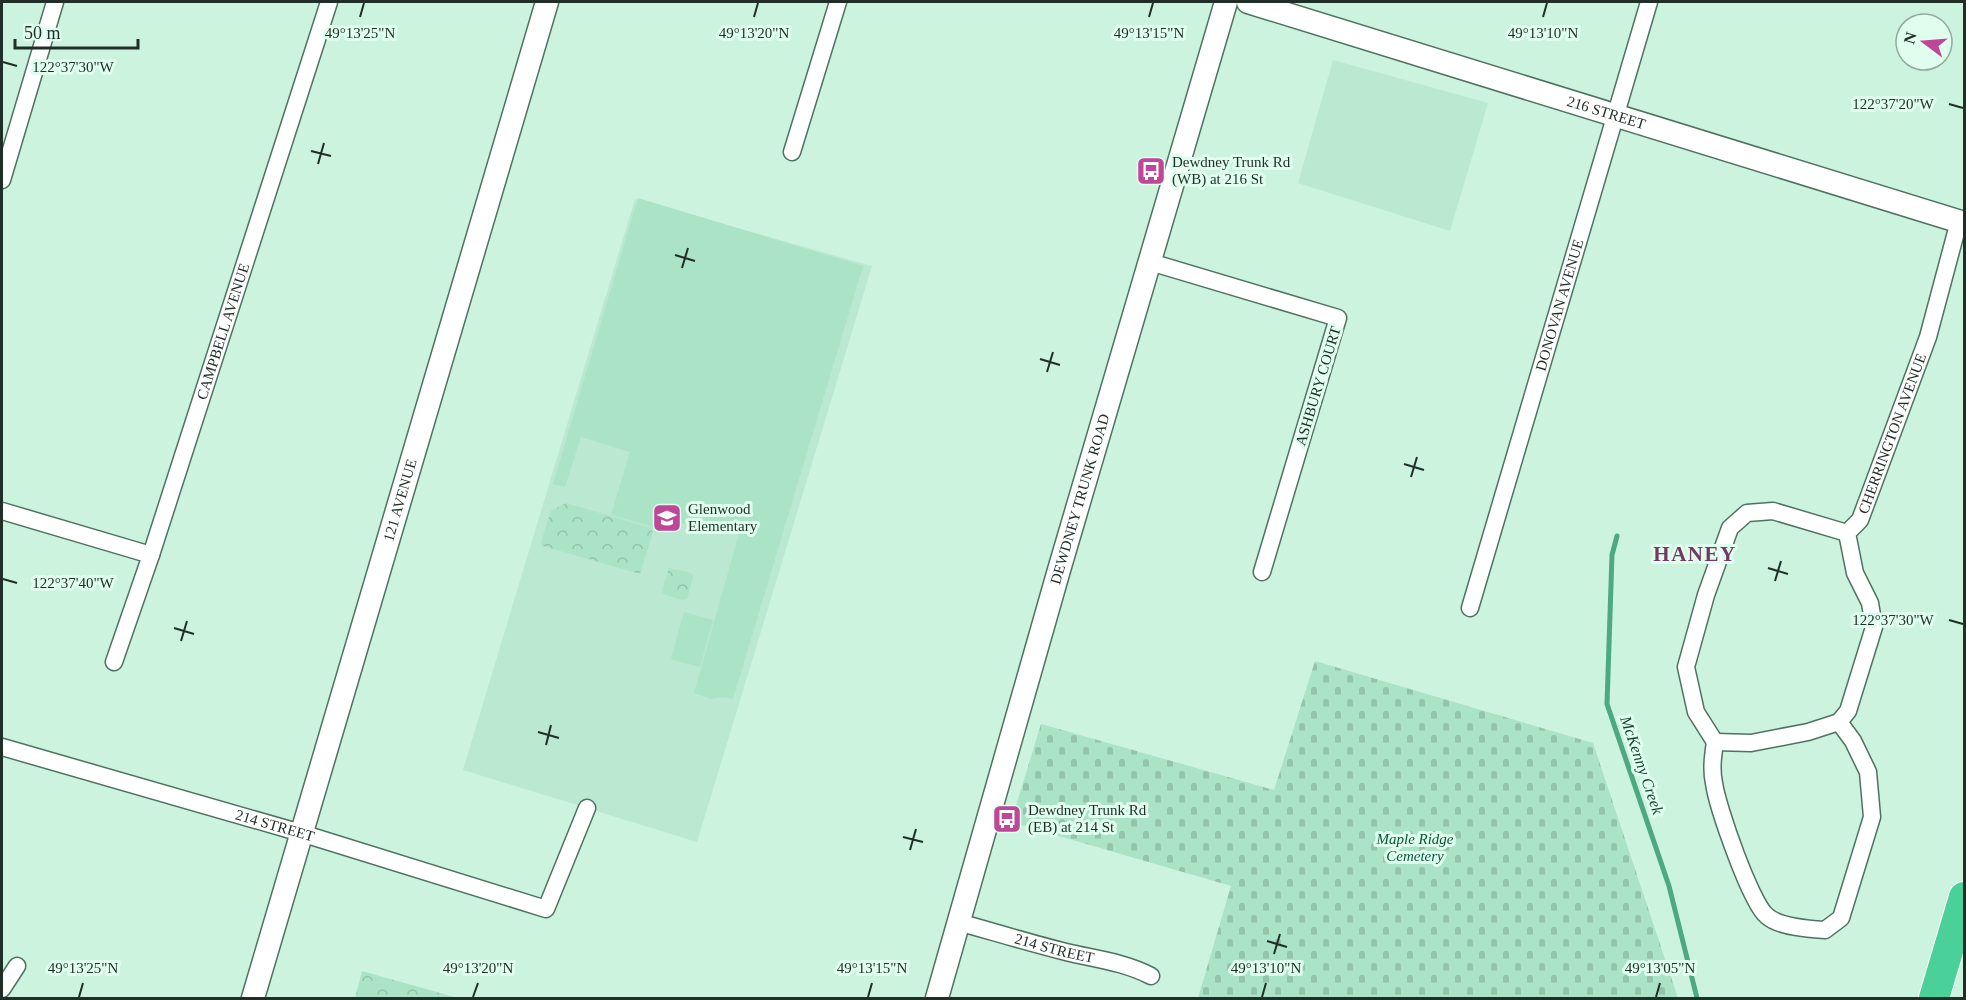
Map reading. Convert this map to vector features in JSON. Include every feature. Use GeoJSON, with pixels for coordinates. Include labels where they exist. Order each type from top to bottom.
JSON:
{"type":"FeatureCollection","features":[{"type":"Feature","properties":{"kind":"highway"},"geometry":{"type":"LineString","coordinates":[[1934,999],[1965,897]]}},
{"type":"Feature","properties":{"kind":"main road","name":"121 AVENUE"},"geometry":{"type":"LineString","coordinates":[[253,999],[547,2]]}},
{"type":"Feature","properties":{"kind":"main road","name":"DEWDNEY TRUNK ROAD"},"geometry":{"type":"LineString","coordinates":[[937,999],[1226,2]]}},
{"type":"Feature","properties":{"kind":"main road","name":"216 STREET"},"geometry":{"type":"LineString","coordinates":[[1248,2],[1962,222]]}},
{"type":"Feature","properties":{"kind":"street"},"geometry":{"type":"LineString","coordinates":[[2,180],[55,2]]}},
{"type":"Feature","properties":{"kind":"street","name":"CAMPBELL AVENUE"},"geometry":{"type":"LineString","coordinates":[[114,662],[151,555],[329,2]]}},
{"type":"Feature","properties":{"kind":"street"},"geometry":{"type":"LineString","coordinates":[[792,152],[838,2]]}},
{"type":"Feature","properties":{"kind":"street","name":"DONOVAN AVENUE"},"geometry":{"type":"LineString","coordinates":[[1470,608],[1649,2]]}},
{"type":"Feature","properties":{"kind":"street","name":"CHERRINGTON AVENUE"},"geometry":{"type":"LineString","coordinates":[[1847,533],[1860,520],[1928,337],[1962,222]]}},
{"type":"Feature","properties":{"kind":"street","name":"ASHBURY COURT"},"geometry":{"type":"LineString","coordinates":[[1150,262],[1338,318],[1262,572]]}},
{"type":"Feature","properties":{"kind":"street"},"geometry":{"type":"LineString","coordinates":[[2,511],[151,555]]}},
{"type":"Feature","properties":{"kind":"street"},"geometry":{"type":"LineString","coordinates":[[1715,742],[1751,743],[1808,732],[1839,722],[1848,711],[1874,627],[1870,603],[1855,573],[1847,533],[1773,511],[1747,513],[1730,528],[1706,595],[1686,667],[1696,712],[1715,742],[1712,760],[1714,784],[1742,870],[1758,907],[1768,918],[1800,928],[1825,930],[1841,918],[1872,818],[1868,772],[1854,741],[1839,722]]}},
{"type":"Feature","properties":{"kind":"street","name":"214 STREET"},"geometry":{"type":"LineString","coordinates":[[2,747],[301,833],[546,909],[587,808]]}},
{"type":"Feature","properties":{"kind":"street","name":"214 STREET"},"geometry":{"type":"LineString","coordinates":[[958,922],[1111,961],[1152,976]]}},
{"type":"Feature","properties":{"kind":"street"},"geometry":{"type":"LineString","coordinates":[[2,989],[17,966]]}},
{"type":"Feature","properties":{"kind":"shaded area"},"geometry":{"type":"Polygon","coordinates":[[[1333,60],[1488,103],[1450,231],[1298,183],[1333,60]]]}},
{"type":"Feature","properties":{"kind":"shaded area","name":"Glenwood Elementary"},"geometry":{"type":"Polygon","coordinates":[[[635,199],[872,266],[697,842],[463,770],[635,199]]]}},
{"type":"Feature","properties":{"kind":"green space"},"geometry":{"type":"Polygon","coordinates":[[[638,198],[863,266],[733,699],[724,697],[711,699],[694,693],[740,530],[692,517],[685,524],[664,517],[660,529],[611,515],[630,452],[581,437],[565,487],[553,484],[638,198]]]}},
{"type":"Feature","properties":{"kind":"green space"},"geometry":{"type":"Polygon","coordinates":[[[566,503],[651,528],[653,532],[640,574],[543,546],[541,542],[551,511],[566,503]]]}},
{"type":"Feature","properties":{"kind":"green space"},"geometry":{"type":"Polygon","coordinates":[[[669,568],[691,573],[693,577],[687,599],[682,600],[663,594],[662,589],[669,568]]]}},
{"type":"Feature","properties":{"kind":"green space"},"geometry":{"type":"Polygon","coordinates":[[[684,612],[713,620],[700,667],[671,659],[684,612]]]}},
{"type":"Feature","properties":{"kind":"green space","name":"Maple Ridge Cemetery"},"geometry":{"type":"Polygon","coordinates":[[[1315,661],[1593,743],[1678,998],[1198,998],[1231,886],[1011,822],[1041,724],[1274,790],[1315,661]]]}},
{"type":"Feature","properties":{"kind":"green space"},"geometry":{"type":"Polygon","coordinates":[[[362,971],[458,998],[355,998],[362,971]]]}},
{"type":"Feature","properties":{"kind":"waterway","name":"McKenny Creek"},"geometry":{"type":"LineString","coordinates":[[1617,536],[1612,555],[1607,704],[1669,886],[1697,998]]}},
{"type":"Feature","properties":{"kind":"place","name":"Dewdney Trunk Rd (WB) at 216 St"},"geometry":{"type":"Point","coordinates":[1151,171]}},
{"type":"Feature","properties":{"kind":"place","name":"Glenwood Elementary"},"geometry":{"type":"Point","coordinates":[667,518]}},
{"type":"Feature","properties":{"kind":"place","name":"Dewdney Trunk Rd (EB) at 214 St"},"geometry":{"type":"Point","coordinates":[1007,819]}},
{"type":"Feature","properties":{"kind":"district","name":"HANEY"},"geometry":{"type":"Point","coordinates":[1695,554]}}]}
